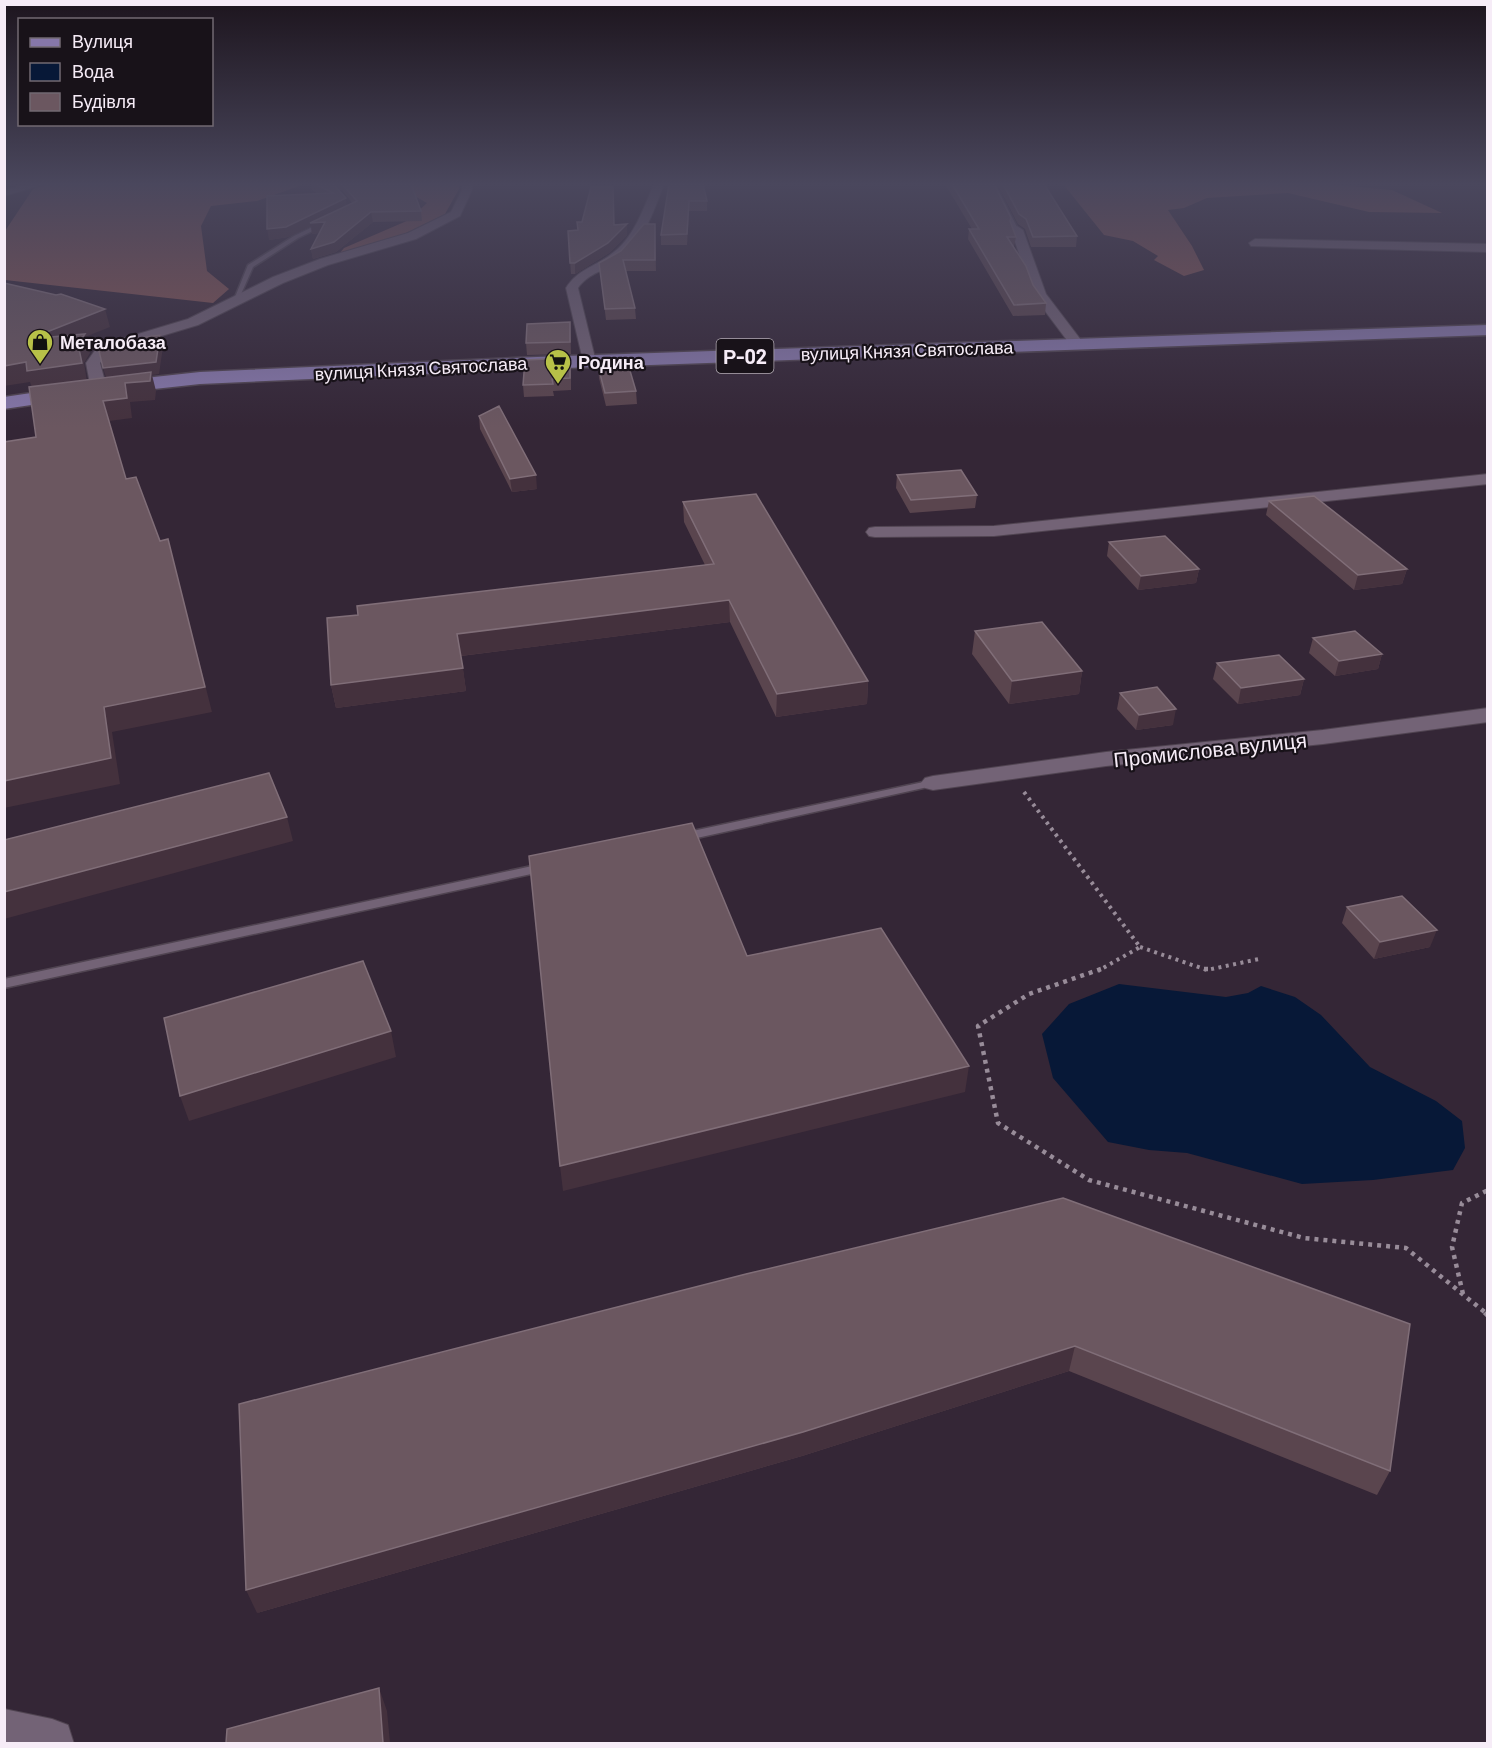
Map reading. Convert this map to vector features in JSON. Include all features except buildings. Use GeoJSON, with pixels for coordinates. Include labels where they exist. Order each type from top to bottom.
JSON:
{"type":"FeatureCollection","features":[{"type":"Feature","properties":{"kind":"main road","name":"вулиця Князя Святослава"},"geometry":{"type":"LineString","coordinates":[[4,403],[99,389],[200,378],[1488,330]]}},
{"type":"Feature","properties":{"kind":"street"},"geometry":{"type":"LineString","coordinates":[[99,389],[93,363],[103,350],[193,322],[278,280],[315,266]]}},
{"type":"Feature","properties":{"kind":"street"},"geometry":{"type":"LineString","coordinates":[[589,362],[572,288],[576,279],[600,266]]}},
{"type":"Feature","properties":{"kind":"street"},"geometry":{"type":"LineString","coordinates":[[1030,266],[1040,295],[1077,344]]}},
{"type":"Feature","properties":{"kind":"street"},"geometry":{"type":"LineString","coordinates":[[875,532],[994,531],[1488,479]]}},
{"type":"Feature","properties":{"kind":"street","name":"Промислова вулиця"},"geometry":{"type":"LineString","coordinates":[[933,783],[1106,759],[1323,737],[1488,714]]}},
{"type":"Feature","properties":{"kind":"street"},"geometry":{"type":"LineString","coordinates":[[4,1731],[52,1741],[52,1743]]}},
{"type":"Feature","properties":{"kind":"lane"},"geometry":{"type":"LineString","coordinates":[[235,301],[251,266]]}},
{"type":"Feature","properties":{"kind":"lane"},"geometry":{"type":"LineString","coordinates":[[666,841],[933,783]]}},
{"type":"Feature","properties":{"kind":"lane"},"geometry":{"type":"LineString","coordinates":[[4,984],[562,863]]}},
{"type":"Feature","properties":{"kind":"path"},"geometry":{"type":"LineString","coordinates":[[1009,772],[1140,947],[1207,970],[1259,959]]}},
{"type":"Feature","properties":{"kind":"path"},"geometry":{"type":"LineString","coordinates":[[1140,947],[1096,972],[1029,994],[978,1026],[998,1123],[1089,1180],[1304,1238],[1406,1248],[1488,1315]]}},
{"type":"Feature","properties":{"kind":"path"},"geometry":{"type":"LineString","coordinates":[[1464,1296],[1452,1247],[1462,1203],[1488,1190]]}},
{"type":"Feature","properties":{"kind":"shaded area"},"geometry":{"type":"Polygon","coordinates":[[[5,266],[206,266],[207,271],[229,289],[213,303],[5,280],[5,266]]]}},
{"type":"Feature","properties":{"kind":"shaded area"},"geometry":{"type":"Polygon","coordinates":[[[1164,266],[1202,266],[1204,270],[1184,276],[1164,266]]]}},
{"type":"Feature","properties":{"kind":"water"},"geometry":{"type":"Polygon","coordinates":[[[1119,984],[1226,997],[1248,993],[1261,986],[1295,997],[1321,1015],[1370,1067],[1436,1101],[1462,1121],[1465,1148],[1453,1170],[1373,1180],[1302,1184],[1187,1153],[1149,1150],[1108,1142],[1053,1078],[1042,1034],[1069,1004],[1119,984]]]}},
{"type":"Feature","properties":{"kind":"place","name":"Металобаза"},"geometry":{"type":"Point","coordinates":[40,365]}},
{"type":"Feature","properties":{"kind":"place","name":"Родина"},"geometry":{"type":"Point","coordinates":[558,385]}}]}
